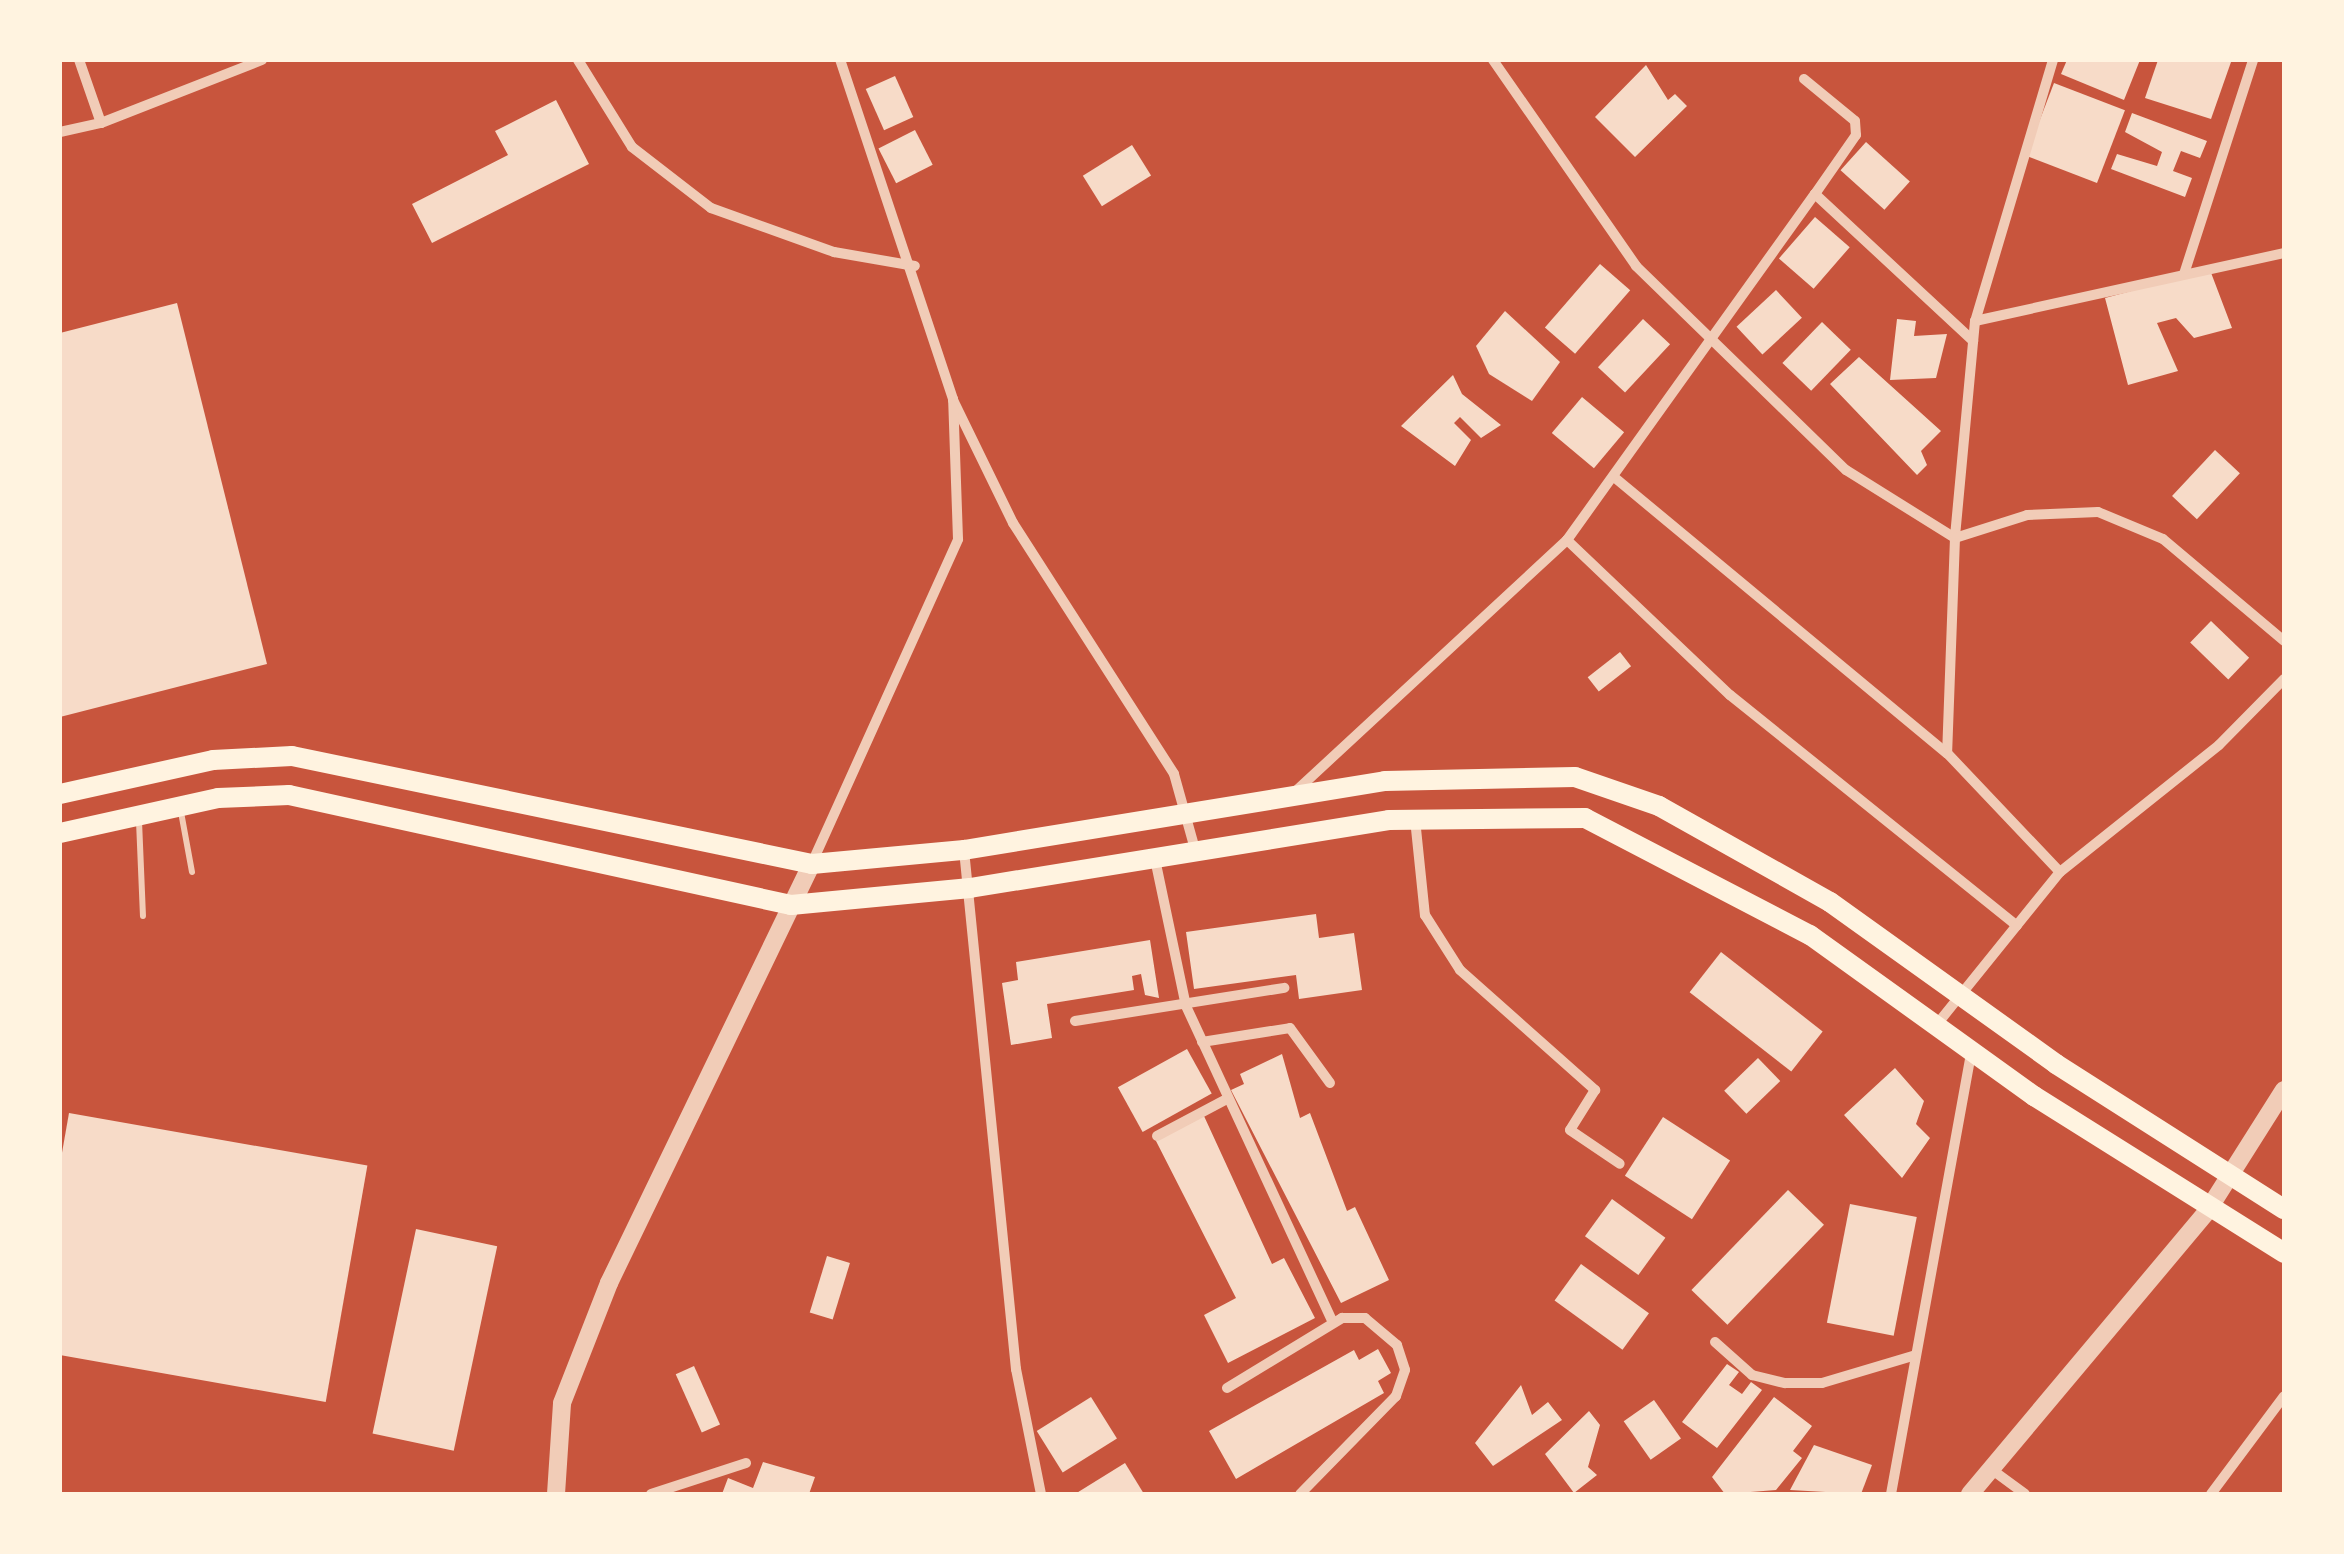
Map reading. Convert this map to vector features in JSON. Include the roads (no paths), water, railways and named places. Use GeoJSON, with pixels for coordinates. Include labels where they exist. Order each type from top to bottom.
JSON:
{"type":"FeatureCollection","features":[{"type":"Feature","properties":{"kind":"main road"},"geometry":{"type":"LineString","coordinates":[[60,794],[212,760],[292,756],[572,818],[812,864],[964,850],[1289,798],[1516,772],[1615,787],[1830,902],[2228,1178],[2284,1208]]}},
{"type":"Feature","properties":{"kind":"main road"},"geometry":{"type":"LineString","coordinates":[[60,833],[179,806],[289,795],[792,905],[970,888],[1415,818],[1586,818],[1810,935],[2208,1210],[2284,1253]]}},
{"type":"Feature","properties":{"kind":"main road"},"geometry":{"type":"LineString","coordinates":[[563,855],[572,818]]}},
{"type":"Feature","properties":{"kind":"street"},"geometry":{"type":"LineString","coordinates":[[79,60],[101,123]]}},
{"type":"Feature","properties":{"kind":"street"},"geometry":{"type":"LineString","coordinates":[[60,132],[101,123],[262,60]]}},
{"type":"Feature","properties":{"kind":"street"},"geometry":{"type":"LineString","coordinates":[[578,60],[632,147],[711,208],[801,242],[915,266]]}},
{"type":"Feature","properties":{"kind":"street"},"geometry":{"type":"LineString","coordinates":[[840,60],[915,266],[952,399],[1013,523],[1146,722],[1186,815],[1196,852]]}},
{"type":"Feature","properties":{"kind":"street"},"geometry":{"type":"LineString","coordinates":[[1493,60],[1636,266],[1846,470],[1955,538],[2027,515],[2098,512],[2163,539],[2284,641]]}},
{"type":"Feature","properties":{"kind":"street"},"geometry":{"type":"LineString","coordinates":[[1947,753],[1955,538],[1975,321],[2023,135],[2053,60]]}},
{"type":"Feature","properties":{"kind":"street"},"geometry":{"type":"LineString","coordinates":[[2184,274],[2253,60]]}},
{"type":"Feature","properties":{"kind":"street"},"geometry":{"type":"LineString","coordinates":[[1289,798],[1567,540],[1614,477],[1856,135],[1855,121],[1804,79]]}},
{"type":"Feature","properties":{"kind":"street"},"geometry":{"type":"LineString","coordinates":[[1815,194],[1973,341]]}},
{"type":"Feature","properties":{"kind":"street"},"geometry":{"type":"LineString","coordinates":[[1975,321],[2284,253]]}},
{"type":"Feature","properties":{"kind":"street"},"geometry":{"type":"LineString","coordinates":[[556,1494],[562,1403],[609,1283],[812,864],[958,539],[952,399]]}},
{"type":"Feature","properties":{"kind":"street"},"geometry":{"type":"LineString","coordinates":[[1614,477],[1947,753],[2060,872]]}},
{"type":"Feature","properties":{"kind":"street"},"geometry":{"type":"LineString","coordinates":[[1567,540],[1730,695],[2017,926]]}},
{"type":"Feature","properties":{"kind":"street"},"geometry":{"type":"LineString","coordinates":[[1938,1023],[2060,872],[2219,746],[2284,678]]}},
{"type":"Feature","properties":{"kind":"street"},"geometry":{"type":"LineString","coordinates":[[1415,818],[1425,915],[1460,970],[1595,1090],[1570,1130],[1620,1164]]}},
{"type":"Feature","properties":{"kind":"street"},"geometry":{"type":"LineString","coordinates":[[964,850],[986,1112],[1041,1494]]}},
{"type":"Feature","properties":{"kind":"street"},"geometry":{"type":"LineString","coordinates":[[1154,859],[1186,1006],[1332,1324]]}},
{"type":"Feature","properties":{"kind":"street"},"geometry":{"type":"LineString","coordinates":[[1075,1021],[1284,988]]}},
{"type":"Feature","properties":{"kind":"street"},"geometry":{"type":"LineString","coordinates":[[1202,1042],[1290,1028],[1330,1083]]}},
{"type":"Feature","properties":{"kind":"street"},"geometry":{"type":"LineString","coordinates":[[1891,1494],[1972,1048]]}},
{"type":"Feature","properties":{"kind":"street"},"geometry":{"type":"LineString","coordinates":[[1970,1494],[2208,1210],[2284,1090]]}},
{"type":"Feature","properties":{"kind":"street"},"geometry":{"type":"LineString","coordinates":[[1157,1136],[1227,1099]]}},
{"type":"Feature","properties":{"kind":"street"},"geometry":{"type":"LineString","coordinates":[[1226,1388],[1332,1324],[1354,1315],[1388,1333],[1404,1358],[1403,1386],[1300,1494]]}},
{"type":"Feature","properties":{"kind":"street"},"geometry":{"type":"LineString","coordinates":[[1715,1342],[1752,1375],[1785,1383],[1822,1382],[1916,1355]]}},
{"type":"Feature","properties":{"kind":"street"},"geometry":{"type":"LineString","coordinates":[[2211,1494],[2284,1396]]}},
{"type":"Feature","properties":{"kind":"street"},"geometry":{"type":"LineString","coordinates":[[651,1494],[746,1463]]}},
{"type":"Feature","properties":{"kind":"street"},"geometry":{"type":"LineString","coordinates":[[1991,1469],[2025,1494]]}},
{"type":"Feature","properties":{"kind":"lane"},"geometry":{"type":"LineString","coordinates":[[179,806],[192,872]]}},
{"type":"Feature","properties":{"kind":"lane"},"geometry":{"type":"LineString","coordinates":[[138,815],[143,916]]}}]}
